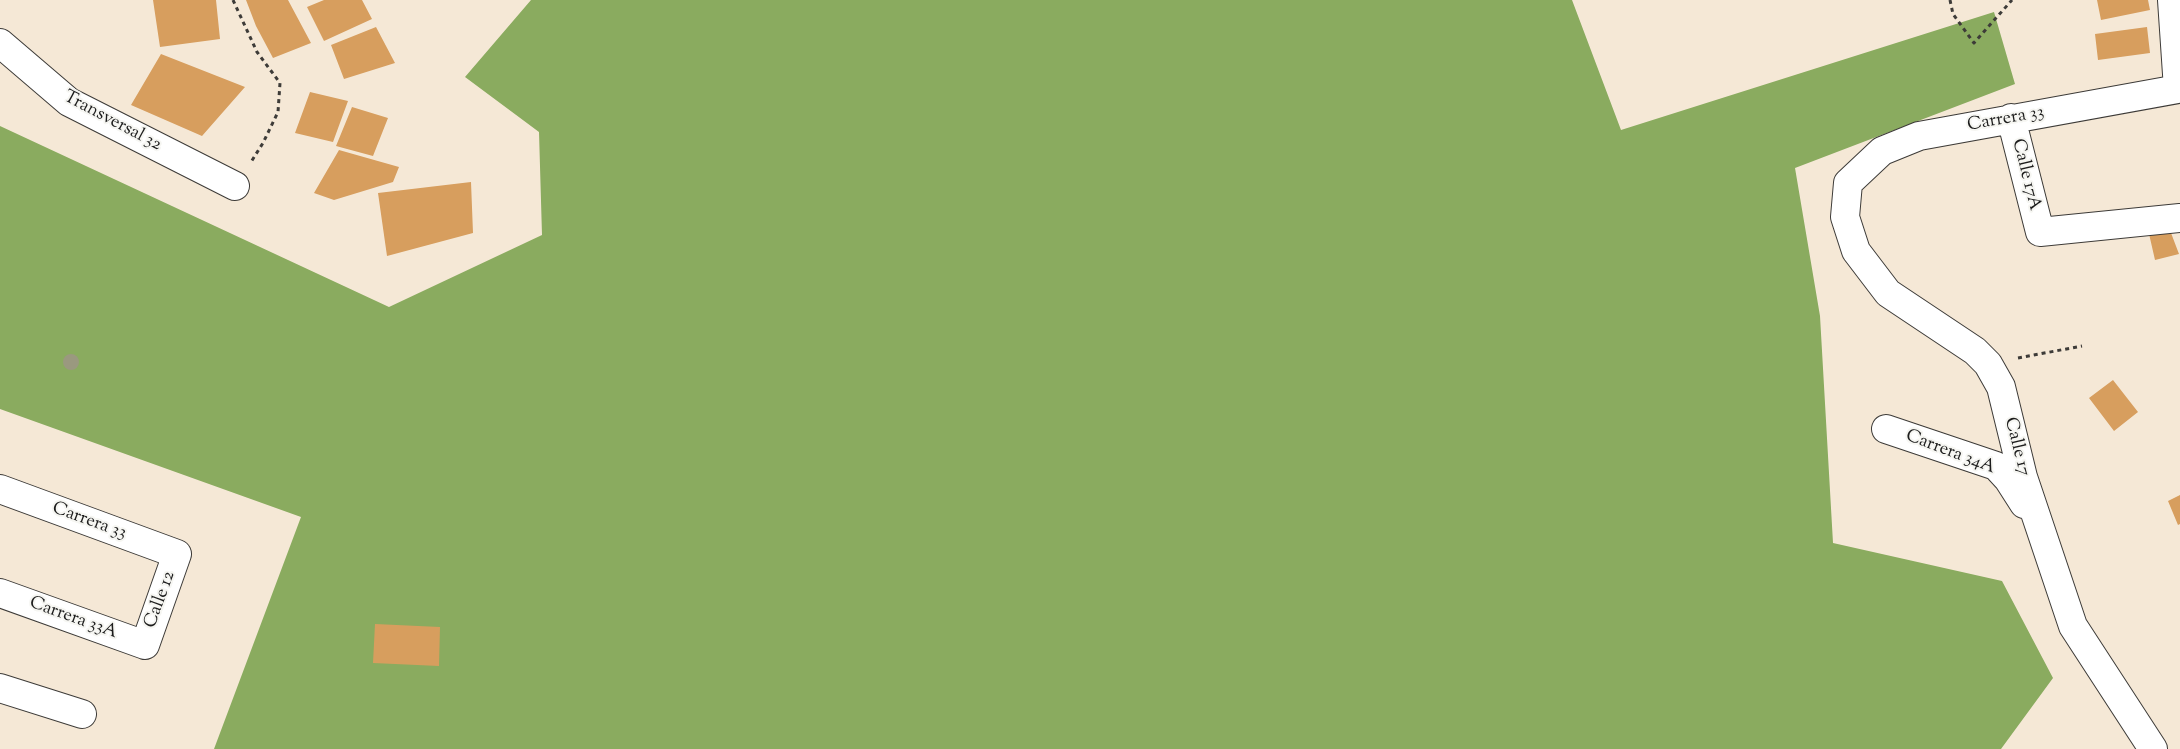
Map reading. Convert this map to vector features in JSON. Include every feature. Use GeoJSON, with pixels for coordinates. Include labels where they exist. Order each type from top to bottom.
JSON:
{"type":"FeatureCollection","features":[{"type":"Feature","properties":{"kind":"street","name":"Carrera 33"},"geometry":{"type":"LineString","coordinates":[[1848,183],[1882,151],[1919,136],[2178,89],[2172,0]]}},
{"type":"Feature","properties":{"kind":"street","name":"Transversal 32"},"geometry":{"type":"LineString","coordinates":[[0,43],[69,102],[235,186]]}},
{"type":"Feature","properties":{"kind":"street","name":"Calle 17A"},"geometry":{"type":"LineString","coordinates":[[2011,118],[2040,232],[2180,218]]}},
{"type":"Feature","properties":{"kind":"street","name":"Calle 17"},"geometry":{"type":"LineString","coordinates":[[1848,183],[1845,217],[1856,251],[1888,293],[1975,351],[1988,364],[2001,387],[2023,477],[2073,626],[2153,749]]}},
{"type":"Feature","properties":{"kind":"street","name":"Carrera 34A"},"geometry":{"type":"LineString","coordinates":[[1886,429],[1996,466],[2008,479],[2042,533]]}},
{"type":"Feature","properties":{"kind":"street","name":"Carrera 33"},"geometry":{"type":"LineString","coordinates":[[0,489],[177,554]]}},
{"type":"Feature","properties":{"kind":"street","name":"Calle 12"},"geometry":{"type":"LineString","coordinates":[[145,645],[177,554]]}},
{"type":"Feature","properties":{"kind":"street","name":"Carrera 33A"},"geometry":{"type":"LineString","coordinates":[[0,593],[145,645]]}},
{"type":"Feature","properties":{"kind":"street"},"geometry":{"type":"LineString","coordinates":[[0,688],[82,714]]}},
{"type":"Feature","properties":{"kind":"path"},"geometry":{"type":"LineString","coordinates":[[233,0],[257,52],[280,83],[278,112],[263,143],[235,186]]}},
{"type":"Feature","properties":{"kind":"path"},"geometry":{"type":"LineString","coordinates":[[1950,0],[1952,14],[1974,43],[2012,0]]}},
{"type":"Feature","properties":{"kind":"path"},"geometry":{"type":"LineString","coordinates":[[1988,364],[2082,346]]}},
{"type":"Feature","properties":{"kind":"green space"},"geometry":{"type":"Polygon","coordinates":[[[531,0],[1572,0],[1621,130],[1994,12],[2015,84],[1795,168],[1820,316],[1833,543],[2002,581],[2053,678],[2001,749],[214,749],[301,517],[0,409],[0,126],[389,307],[542,235],[539,132],[465,77],[531,0]]]}},
{"type":"Feature","properties":{"kind":"building"},"geometry":{"type":"Polygon","coordinates":[[[153,0],[216,0],[220,39],[160,47],[153,0]]]}},
{"type":"Feature","properties":{"kind":"building"},"geometry":{"type":"Polygon","coordinates":[[[246,0],[288,0],[311,43],[273,58],[256,26],[246,0]]]}},
{"type":"Feature","properties":{"kind":"building"},"geometry":{"type":"Polygon","coordinates":[[[324,0],[362,0],[372,19],[324,41],[307,7],[324,0]]]}},
{"type":"Feature","properties":{"kind":"building"},"geometry":{"type":"Polygon","coordinates":[[[2097,0],[2148,0],[2150,10],[2101,20],[2097,0]]]}},
{"type":"Feature","properties":{"kind":"building"},"geometry":{"type":"Polygon","coordinates":[[[376,27],[395,63],[344,79],[331,45],[376,27]]]}},
{"type":"Feature","properties":{"kind":"building"},"geometry":{"type":"Polygon","coordinates":[[[2147,27],[2150,53],[2098,60],[2095,34],[2147,27]]]}},
{"type":"Feature","properties":{"kind":"building"},"geometry":{"type":"Polygon","coordinates":[[[161,54],[245,87],[202,136],[131,105],[161,54]]]}},
{"type":"Feature","properties":{"kind":"building"},"geometry":{"type":"Polygon","coordinates":[[[310,92],[348,101],[333,142],[295,133],[310,92]]]}},
{"type":"Feature","properties":{"kind":"building"},"geometry":{"type":"Polygon","coordinates":[[[352,107],[388,118],[373,156],[336,146],[352,107]]]}},
{"type":"Feature","properties":{"kind":"building"},"geometry":{"type":"Polygon","coordinates":[[[339,150],[399,167],[393,182],[334,200],[314,193],[339,150]]]}},
{"type":"Feature","properties":{"kind":"building"},"geometry":{"type":"Polygon","coordinates":[[[471,182],[473,233],[387,256],[378,193],[471,182]]]}},
{"type":"Feature","properties":{"kind":"building"},"geometry":{"type":"Polygon","coordinates":[[[2147,225],[2168,225],[2179,254],[2155,260],[2147,225]]]}},
{"type":"Feature","properties":{"kind":"building"},"geometry":{"type":"Polygon","coordinates":[[[2113,380],[2138,412],[2114,431],[2089,398],[2113,380]]]}},
{"type":"Feature","properties":{"kind":"building"},"geometry":{"type":"Polygon","coordinates":[[[2180,495],[2180,524],[2178,525],[2168,501],[2180,495]]]}},
{"type":"Feature","properties":{"kind":"building"},"geometry":{"type":"Polygon","coordinates":[[[375,624],[440,627],[439,666],[373,663],[375,624]]]}}]}
